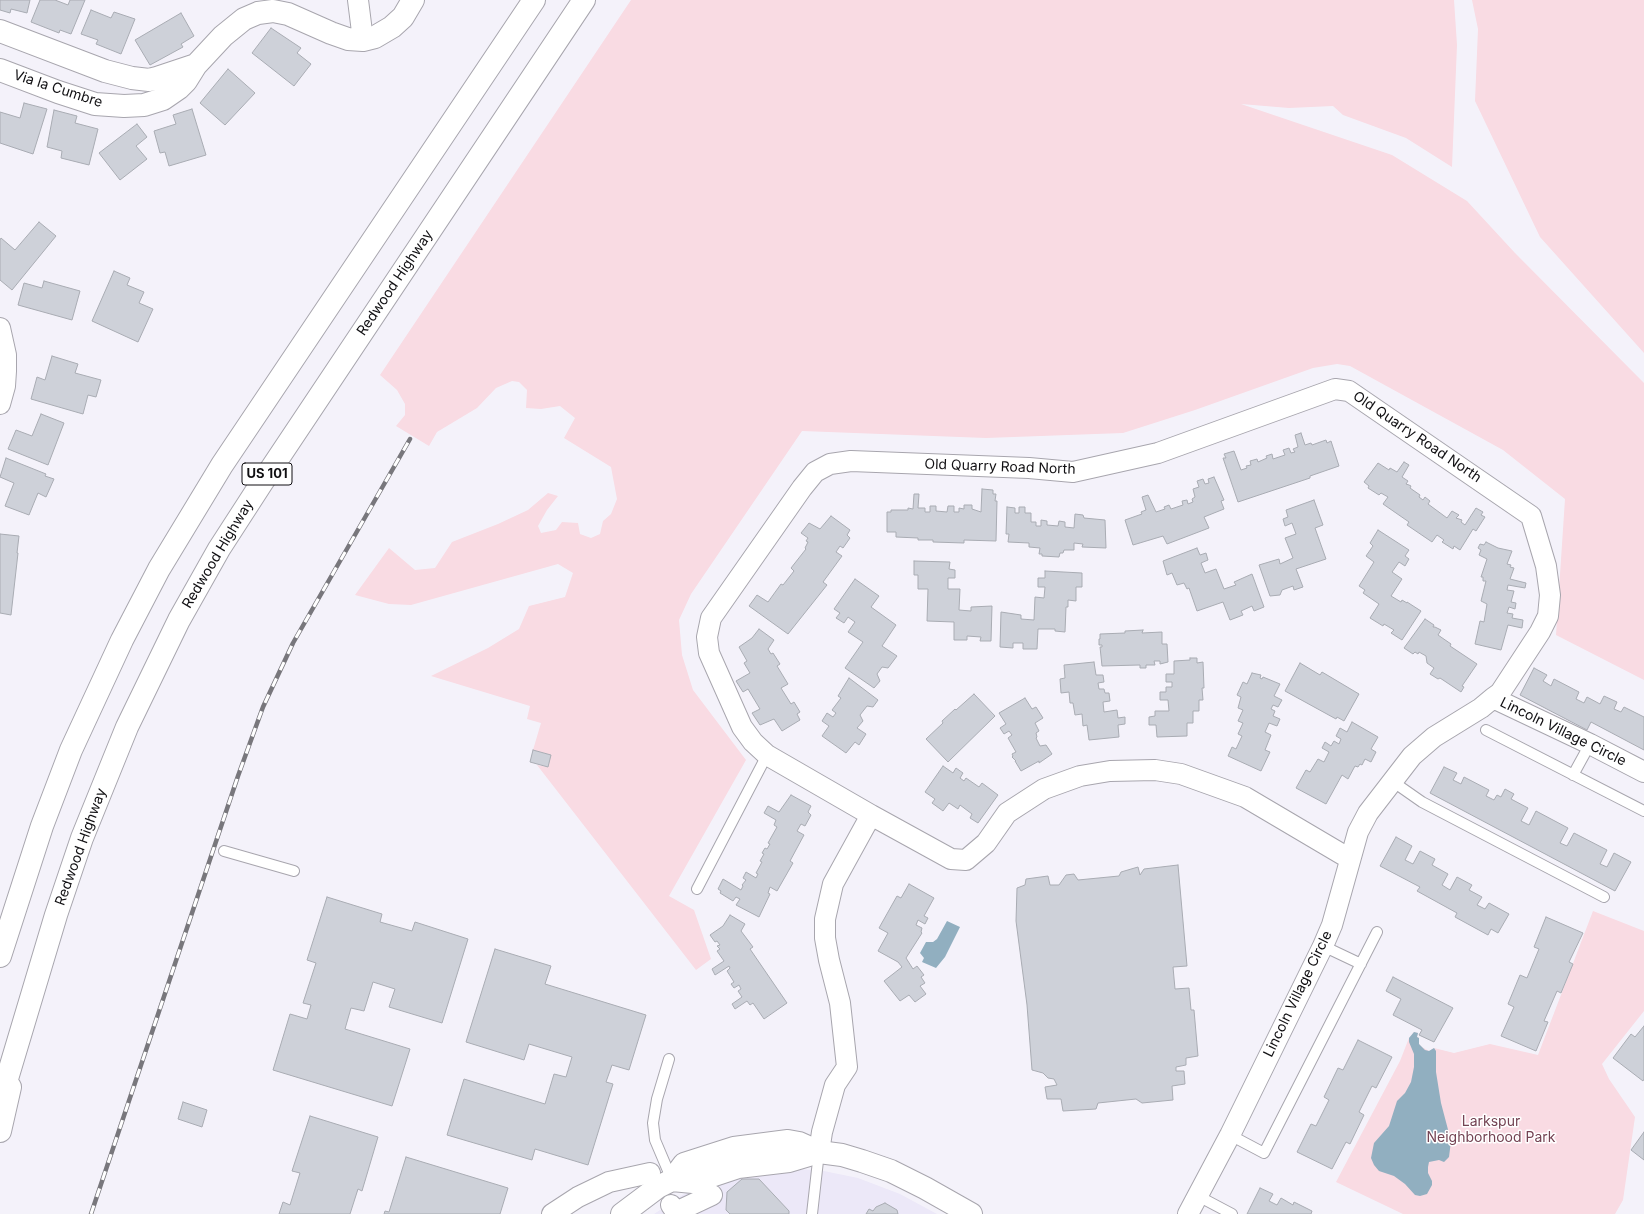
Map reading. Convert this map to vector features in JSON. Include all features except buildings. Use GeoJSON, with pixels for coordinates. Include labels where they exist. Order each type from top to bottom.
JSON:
{"type":"FeatureCollection","features":[{"type":"Feature","properties":{"kind":"main road"},"geometry":{"type":"LineString","coordinates":[[363,40],[375,37],[392,27],[403,17],[413,0]]}},
{"type":"Feature","properties":{"kind":"main road","name":"US 101"},"geometry":{"type":"LineString","coordinates":[[0,956],[42,826],[71,750],[115,654],[156,575],[222,465],[534,0]]}},
{"type":"Feature","properties":{"kind":"main road","name":"Redwood Highway"},"geometry":{"type":"LineString","coordinates":[[0,1102],[69,876],[111,764],[161,655],[199,584],[280,454],[584,0]]}},
{"type":"Feature","properties":{"kind":"main road","name":"Via la Cumbre"},"geometry":{"type":"LineString","coordinates":[[0,70],[83,100],[104,105],[124,106],[153,102],[171,94],[186,81],[196,65],[216,43],[237,24],[251,16],[273,11],[288,14],[345,38],[363,40]]}},
{"type":"Feature","properties":{"kind":"main road","name":"Via la Cumbre"},"geometry":{"type":"LineString","coordinates":[[0,30],[105,71],[132,78],[149,80],[196,65]]}},
{"type":"Feature","properties":{"kind":"main road"},"geometry":{"type":"LineString","coordinates":[[0,1131],[33,991]]}},
{"type":"Feature","properties":{"kind":"main road"},"geometry":{"type":"LineString","coordinates":[[622,1214],[653,1191],[672,1180],[693,1182],[738,1167],[798,1159],[819,1152],[842,1155],[891,1172],[925,1188],[971,1214]]}},
{"type":"Feature","properties":{"kind":"street"},"geometry":{"type":"LineString","coordinates":[[358,0],[363,40]]}},
{"type":"Feature","properties":{"kind":"street"},"geometry":{"type":"LineString","coordinates":[[0,328],[6,355],[6,371],[0,404]]}},
{"type":"Feature","properties":{"kind":"street","name":"Old Quarry Road North"},"geometry":{"type":"LineString","coordinates":[[1350,859],[1245,797],[1181,774],[1155,770],[1110,771],[1080,776],[1044,790],[1007,813],[986,843],[966,860],[951,859],[767,755],[753,742],[742,727],[709,653],[707,637],[711,618],[802,488],[815,472],[830,464],[851,461],[1029,468],[1073,472],[1158,453],[1335,389],[1349,391],[1532,516],[1546,566],[1550,595],[1548,616],[1540,632],[1500,693],[1493,698]]}},
{"type":"Feature","properties":{"kind":"street","name":"Lincoln Village Circle"},"geometry":{"type":"LineString","coordinates":[[1188,1214],[1230,1135],[1323,946],[1332,925],[1358,832],[1368,813],[1412,756],[1434,737],[1493,698],[1590,744],[1644,772]]}},
{"type":"Feature","properties":{"kind":"street"},"geometry":{"type":"LineString","coordinates":[[819,1152],[822,1132],[835,1085],[847,1067],[840,1003],[825,938],[825,919],[833,884],[871,815]]}},
{"type":"Feature","properties":{"kind":"street"},"geometry":{"type":"LineString","coordinates":[[552,1214],[578,1197],[609,1182],[650,1173]]}},
{"type":"Feature","properties":{"kind":"street"},"geometry":{"type":"LineString","coordinates":[[671,1205],[676,1212],[712,1195]]}},
{"type":"Feature","properties":{"kind":"lane"},"geometry":{"type":"LineString","coordinates":[[1486,730],[1644,811]]}},
{"type":"Feature","properties":{"kind":"lane"},"geometry":{"type":"LineString","coordinates":[[1573,775],[1590,744]]}},
{"type":"Feature","properties":{"kind":"lane"},"geometry":{"type":"LineString","coordinates":[[697,889],[767,755]]}},
{"type":"Feature","properties":{"kind":"lane"},"geometry":{"type":"LineString","coordinates":[[1392,781],[1422,802],[1604,897]]}},
{"type":"Feature","properties":{"kind":"lane"},"geometry":{"type":"LineString","coordinates":[[224,851],[294,871]]}},
{"type":"Feature","properties":{"kind":"lane"},"geometry":{"type":"LineString","coordinates":[[1230,1135],[1264,1153],[1377,932]]}},
{"type":"Feature","properties":{"kind":"lane"},"geometry":{"type":"LineString","coordinates":[[1323,946],[1360,964]]}},
{"type":"Feature","properties":{"kind":"lane"},"geometry":{"type":"LineString","coordinates":[[669,1059],[657,1099],[653,1123],[655,1140],[672,1180]]}},
{"type":"Feature","properties":{"kind":"lane"},"geometry":{"type":"LineString","coordinates":[[812,1214],[819,1152]]}},
{"type":"Feature","properties":{"kind":"lane"},"geometry":{"type":"LineString","coordinates":[[1198,1196],[1232,1214]]}},
{"type":"Feature","properties":{"kind":"shaded area"},"geometry":{"type":"Polygon","coordinates":[[[789,1169],[819,1170],[858,1178],[900,1194],[937,1214],[654,1214],[684,1194],[709,1184],[789,1169]]]}},
{"type":"Feature","properties":{"kind":"green space"},"geometry":{"type":"Polygon","coordinates":[[[631,0],[1454,0],[1457,45],[1452,167],[1406,138],[1343,115],[1333,106],[1289,108],[1241,104],[1392,155],[1467,201],[1515,253],[1644,383],[1644,680],[1556,635],[1565,499],[1503,450],[1350,366],[1337,364],[1313,368],[1195,410],[1123,433],[986,438],[802,431],[691,594],[679,620],[682,655],[693,690],[746,760],[669,896],[694,910],[711,959],[696,970],[537,765],[548,767],[551,755],[533,750],[541,723],[527,719],[530,706],[431,676],[488,648],[519,629],[529,606],[565,597],[573,573],[558,564],[411,605],[389,604],[355,595],[389,548],[415,570],[435,568],[452,542],[498,524],[528,510],[548,493],[558,496],[547,510],[538,526],[541,533],[556,530],[562,522],[578,523],[580,534],[591,538],[600,534],[603,521],[611,514],[617,499],[611,467],[564,438],[575,418],[560,406],[541,409],[526,408],[527,390],[519,382],[512,381],[496,388],[477,408],[437,432],[429,446],[396,426],[405,415],[405,404],[397,390],[380,375],[631,0]]]}},
{"type":"Feature","properties":{"kind":"green space"},"geometry":{"type":"Polygon","coordinates":[[[1472,0],[1644,0],[1644,353],[1540,237],[1475,101],[1478,29],[1472,0]]]}},
{"type":"Feature","properties":{"kind":"green space","name":"Larkspur Neighborhood Park"},"geometry":{"type":"Polygon","coordinates":[[[1593,911],[1644,931],[1644,1011],[1602,1064],[1609,1079],[1635,1117],[1623,1200],[1615,1214],[1403,1214],[1336,1182],[1400,1061],[1409,1038],[1414,1032],[1418,1033],[1417,1037],[1419,1038],[1419,1044],[1429,1051],[1434,1048],[1454,1053],[1490,1044],[1538,1055],[1593,911]]]}},
{"type":"Feature","properties":{"kind":"water"},"geometry":{"type":"Polygon","coordinates":[[[947,921],[960,927],[945,957],[936,968],[922,962],[924,958],[920,953],[926,942],[933,942],[937,939],[947,921]]]}},
{"type":"Feature","properties":{"kind":"water"},"geometry":{"type":"Polygon","coordinates":[[[1414,1032],[1418,1033],[1417,1037],[1419,1038],[1419,1044],[1425,1050],[1429,1051],[1434,1048],[1436,1051],[1436,1072],[1441,1103],[1451,1141],[1449,1157],[1444,1162],[1439,1160],[1429,1162],[1428,1173],[1432,1181],[1432,1185],[1427,1194],[1420,1196],[1415,1195],[1405,1184],[1394,1176],[1379,1171],[1371,1158],[1374,1143],[1389,1126],[1397,1101],[1405,1093],[1411,1082],[1414,1067],[1414,1054],[1409,1038],[1414,1032]]]}},
{"type":"Feature","properties":{"kind":"railway"},"geometry":{"type":"LineString","coordinates":[[91,1214],[238,776],[263,707],[293,643],[410,439]]}}]}
